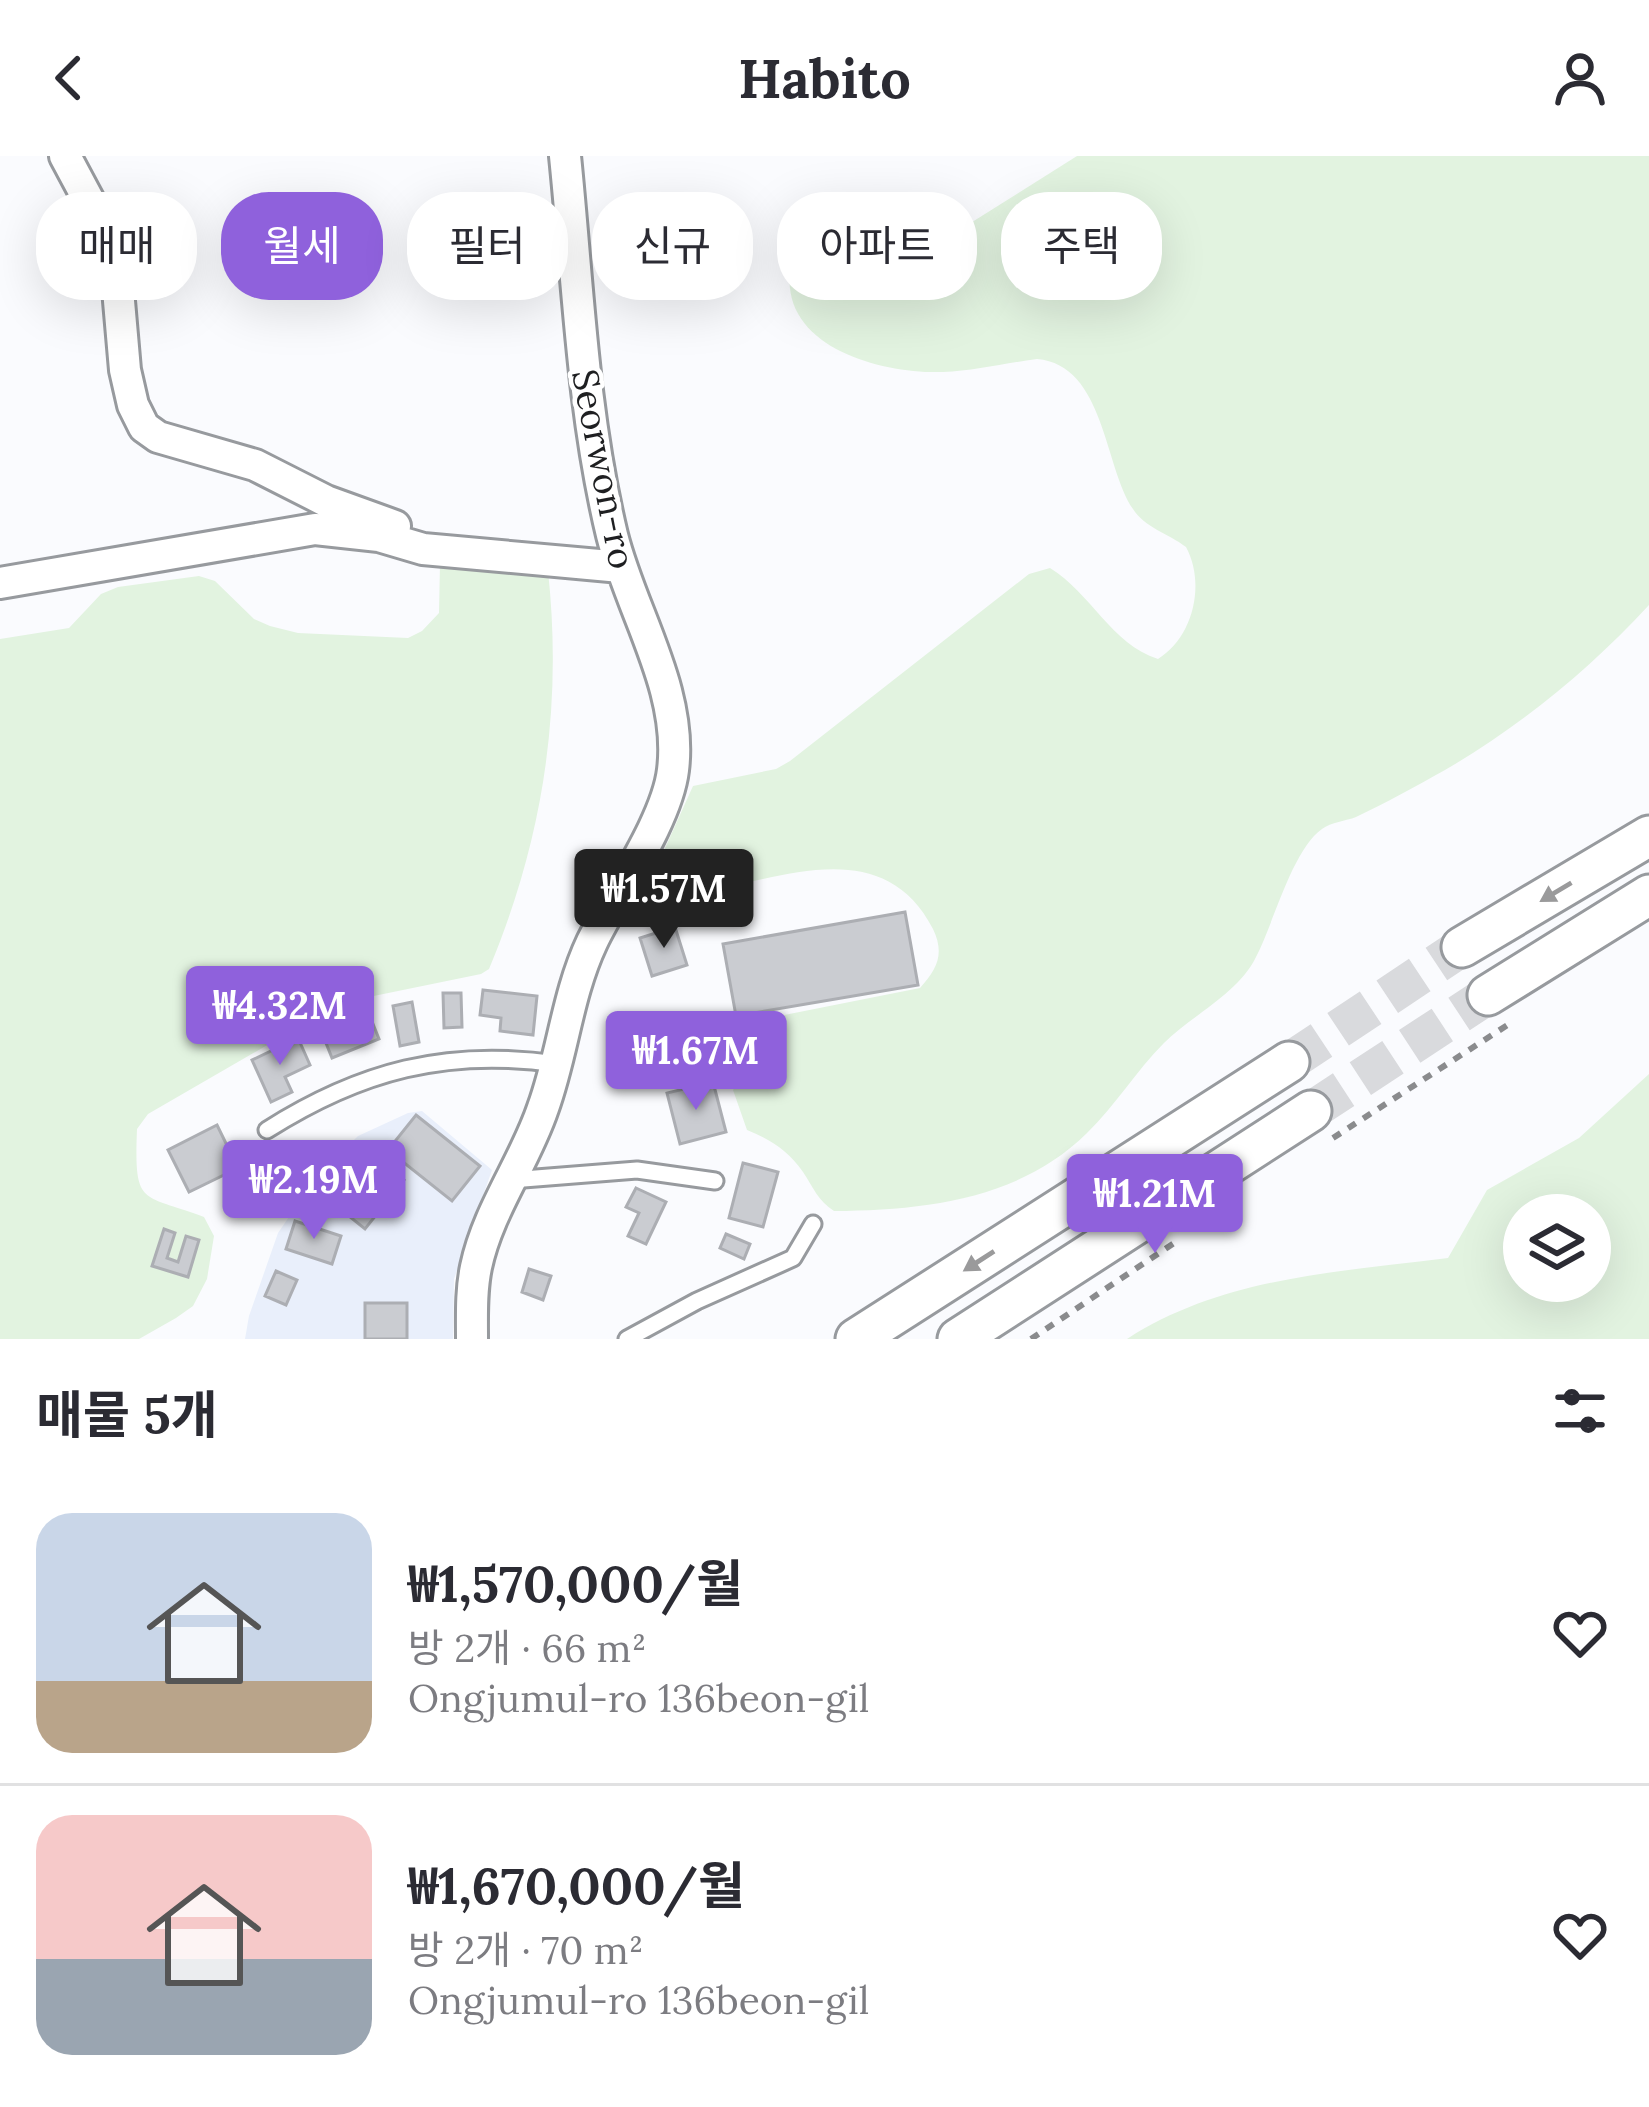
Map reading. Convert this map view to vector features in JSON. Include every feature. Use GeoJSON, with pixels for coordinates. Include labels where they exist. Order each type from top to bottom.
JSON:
{"type":"FeatureCollection","features":[{"type":"Feature","properties":{"kind":"street"},"geometry":{"type":"LineString","coordinates":[[65,156],[85,188],[108,246],[117,278],[125,370],[144,427],[158,437],[255,465],[326,501],[387,521],[442,550]]}},
{"type":"Feature","properties":{"kind":"street","name":"Seorwon-ro"},"geometry":{"type":"LineString","coordinates":[[557,1064],[579,972],[659,814],[673,775],[675,740],[670,711],[621,567],[585,383],[565,156]]}},
{"type":"Feature","properties":{"kind":"street"},"geometry":{"type":"LineString","coordinates":[[0,583],[315,529],[379,536],[423,549],[621,567]]}},
{"type":"Feature","properties":{"kind":"street"},"geometry":{"type":"LineString","coordinates":[[1462,947],[1649,836]]}},
{"type":"Feature","properties":{"kind":"street"},"geometry":{"type":"LineString","coordinates":[[1488,995],[1649,895]]}},
{"type":"Feature","properties":{"kind":"street"},"geometry":{"type":"LineString","coordinates":[[856,1339],[1289,1062]]}},
{"type":"Feature","properties":{"kind":"street"},"geometry":{"type":"LineString","coordinates":[[472,1339],[472,1292],[485,1236],[543,1109],[557,1064]]}},
{"type":"Feature","properties":{"kind":"street"},"geometry":{"type":"LineString","coordinates":[[958,1339],[1322,1125]]}},
{"type":"Feature","properties":{"kind":"lane"},"geometry":{"type":"LineString","coordinates":[[267,1130],[333,1092],[441,1060],[488,1056],[557,1064]]}},
{"type":"Feature","properties":{"kind":"lane"},"geometry":{"type":"LineString","coordinates":[[511,1180],[637,1170],[715,1181]]}},
{"type":"Feature","properties":{"kind":"lane"},"geometry":{"type":"LineString","coordinates":[[627,1339],[793,1258],[814,1224]]}},
{"type":"Feature","properties":{"kind":"path"},"geometry":{"type":"LineString","coordinates":[[1322,1125],[1528,1012]]}},
{"type":"Feature","properties":{"kind":"path"},"geometry":{"type":"LineString","coordinates":[[1030,1339],[1183,1238]]}},
{"type":"Feature","properties":{"kind":"shaded area"},"geometry":{"type":"Polygon","coordinates":[[[422,1111],[492,1170],[454,1279],[453,1339],[245,1339],[278,1233],[316,1177],[358,1136],[422,1111]]]}},
{"type":"Feature","properties":{"kind":"green space"},"geometry":{"type":"Polygon","coordinates":[[[1077,156],[1649,156],[1649,605],[1579,674],[1501,735],[1445,770],[1356,817],[1322,829],[1311,839],[1292,870],[1248,970],[1164,1043],[1097,1123],[1060,1156],[1001,1187],[969,1197],[902,1208],[834,1211],[785,1152],[747,1130],[733,1090],[745,1058],[729,1026],[920,988],[937,961],[937,938],[903,891],[866,873],[825,869],[704,891],[673,890],[652,877],[693,786],[776,769],[790,761],[1029,574],[1050,568],[1127,642],[1158,659],[1180,638],[1193,609],[1195,577],[1186,547],[1150,526],[1133,509],[1090,398],[1059,365],[1037,359],[943,372],[893,368],[841,351],[819,338],[802,320],[793,300],[977,300],[977,219],[1001,204],[1001,300],[1162,300],[1162,192],[1020,192],[1077,156]]]}},
{"type":"Feature","properties":{"kind":"green space"},"geometry":{"type":"Polygon","coordinates":[[[440,564],[548,571],[553,673],[544,773],[523,872],[489,969],[359,999],[309,1021],[148,1114],[137,1129],[140,1185],[154,1199],[204,1217],[214,1236],[207,1279],[193,1306],[139,1339],[0,1339],[0,639],[69,628],[101,594],[118,587],[199,576],[215,581],[254,619],[270,626],[298,633],[408,638],[439,613],[440,564]]]}},
{"type":"Feature","properties":{"kind":"green space"},"geometry":{"type":"Polygon","coordinates":[[[1649,1074],[1649,1339],[1127,1339],[1164,1318],[1242,1290],[1323,1273],[1448,1258],[1487,1190],[1579,1138],[1649,1074]]]}},
{"type":"Feature","properties":{"kind":"building"},"geometry":{"type":"Polygon","coordinates":[[[905,912],[918,985],[736,1016],[723,944],[905,912]]]}},
{"type":"Feature","properties":{"kind":"building"},"geometry":{"type":"Polygon","coordinates":[[[675,927],[687,965],[652,976],[640,938],[675,927]]]}},
{"type":"Feature","properties":{"kind":"building"},"geometry":{"type":"Polygon","coordinates":[[[483,990],[537,996],[533,1035],[500,1031],[501,1018],[480,1015],[483,990]]]}},
{"type":"Feature","properties":{"kind":"building"},"geometry":{"type":"Polygon","coordinates":[[[443,993],[461,993],[462,1027],[444,1028],[443,993]]]}},
{"type":"Feature","properties":{"kind":"building"},"geometry":{"type":"Polygon","coordinates":[[[412,1002],[419,1042],[400,1046],[393,1006],[412,1002]]]}},
{"type":"Feature","properties":{"kind":"building"},"geometry":{"type":"Polygon","coordinates":[[[367,1009],[379,1039],[332,1058],[320,1028],[367,1009]]]}},
{"type":"Feature","properties":{"kind":"building"},"geometry":{"type":"Polygon","coordinates":[[[298,1038],[310,1065],[285,1077],[292,1092],[271,1102],[252,1060],[298,1038]]]}},
{"type":"Feature","properties":{"kind":"building"},"geometry":{"type":"Polygon","coordinates":[[[713,1082],[726,1132],[680,1144],[667,1093],[713,1082]]]}},
{"type":"Feature","properties":{"kind":"building"},"geometry":{"type":"Polygon","coordinates":[[[416,1115],[480,1166],[452,1201],[388,1150],[416,1115]]]}},
{"type":"Feature","properties":{"kind":"building"},"geometry":{"type":"Polygon","coordinates":[[[217,1125],[238,1168],[189,1192],[168,1150],[217,1125]]]}},
{"type":"Feature","properties":{"kind":"building"},"geometry":{"type":"Polygon","coordinates":[[[363,1147],[404,1180],[365,1229],[324,1196],[363,1147]]]}},
{"type":"Feature","properties":{"kind":"building"},"geometry":{"type":"Polygon","coordinates":[[[743,1163],[778,1172],[763,1227],[729,1218],[743,1163]]]}},
{"type":"Feature","properties":{"kind":"building"},"geometry":{"type":"Polygon","coordinates":[[[636,1188],[666,1202],[646,1244],[628,1236],[639,1213],[626,1207],[636,1188]]]}},
{"type":"Feature","properties":{"kind":"building"},"geometry":{"type":"Polygon","coordinates":[[[295,1221],[341,1236],[332,1264],[286,1249],[295,1221]]]}},
{"type":"Feature","properties":{"kind":"building"},"geometry":{"type":"Polygon","coordinates":[[[164,1229],[175,1233],[167,1258],[178,1262],[186,1236],[199,1240],[188,1277],[152,1266],[164,1229]]]}},
{"type":"Feature","properties":{"kind":"building"},"geometry":{"type":"Polygon","coordinates":[[[726,1234],[750,1244],[744,1259],[720,1248],[726,1234]]]}},
{"type":"Feature","properties":{"kind":"building"},"geometry":{"type":"Polygon","coordinates":[[[529,1269],[551,1276],[543,1300],[522,1292],[529,1269]]]}},
{"type":"Feature","properties":{"kind":"building"},"geometry":{"type":"Polygon","coordinates":[[[276,1271],[297,1280],[286,1305],[265,1296],[276,1271]]]}},
{"type":"Feature","properties":{"kind":"building"},"geometry":{"type":"Polygon","coordinates":[[[365,1303],[407,1303],[407,1339],[365,1339],[365,1303]]]}},
{"type":"Feature","properties":{"kind":"tunnel"},"geometry":{"type":"LineString","coordinates":[[1289,1062],[1462,947]]}},
{"type":"Feature","properties":{"kind":"tunnel"},"geometry":{"type":"LineString","coordinates":[[1311,1111],[1488,995]]}}]}
